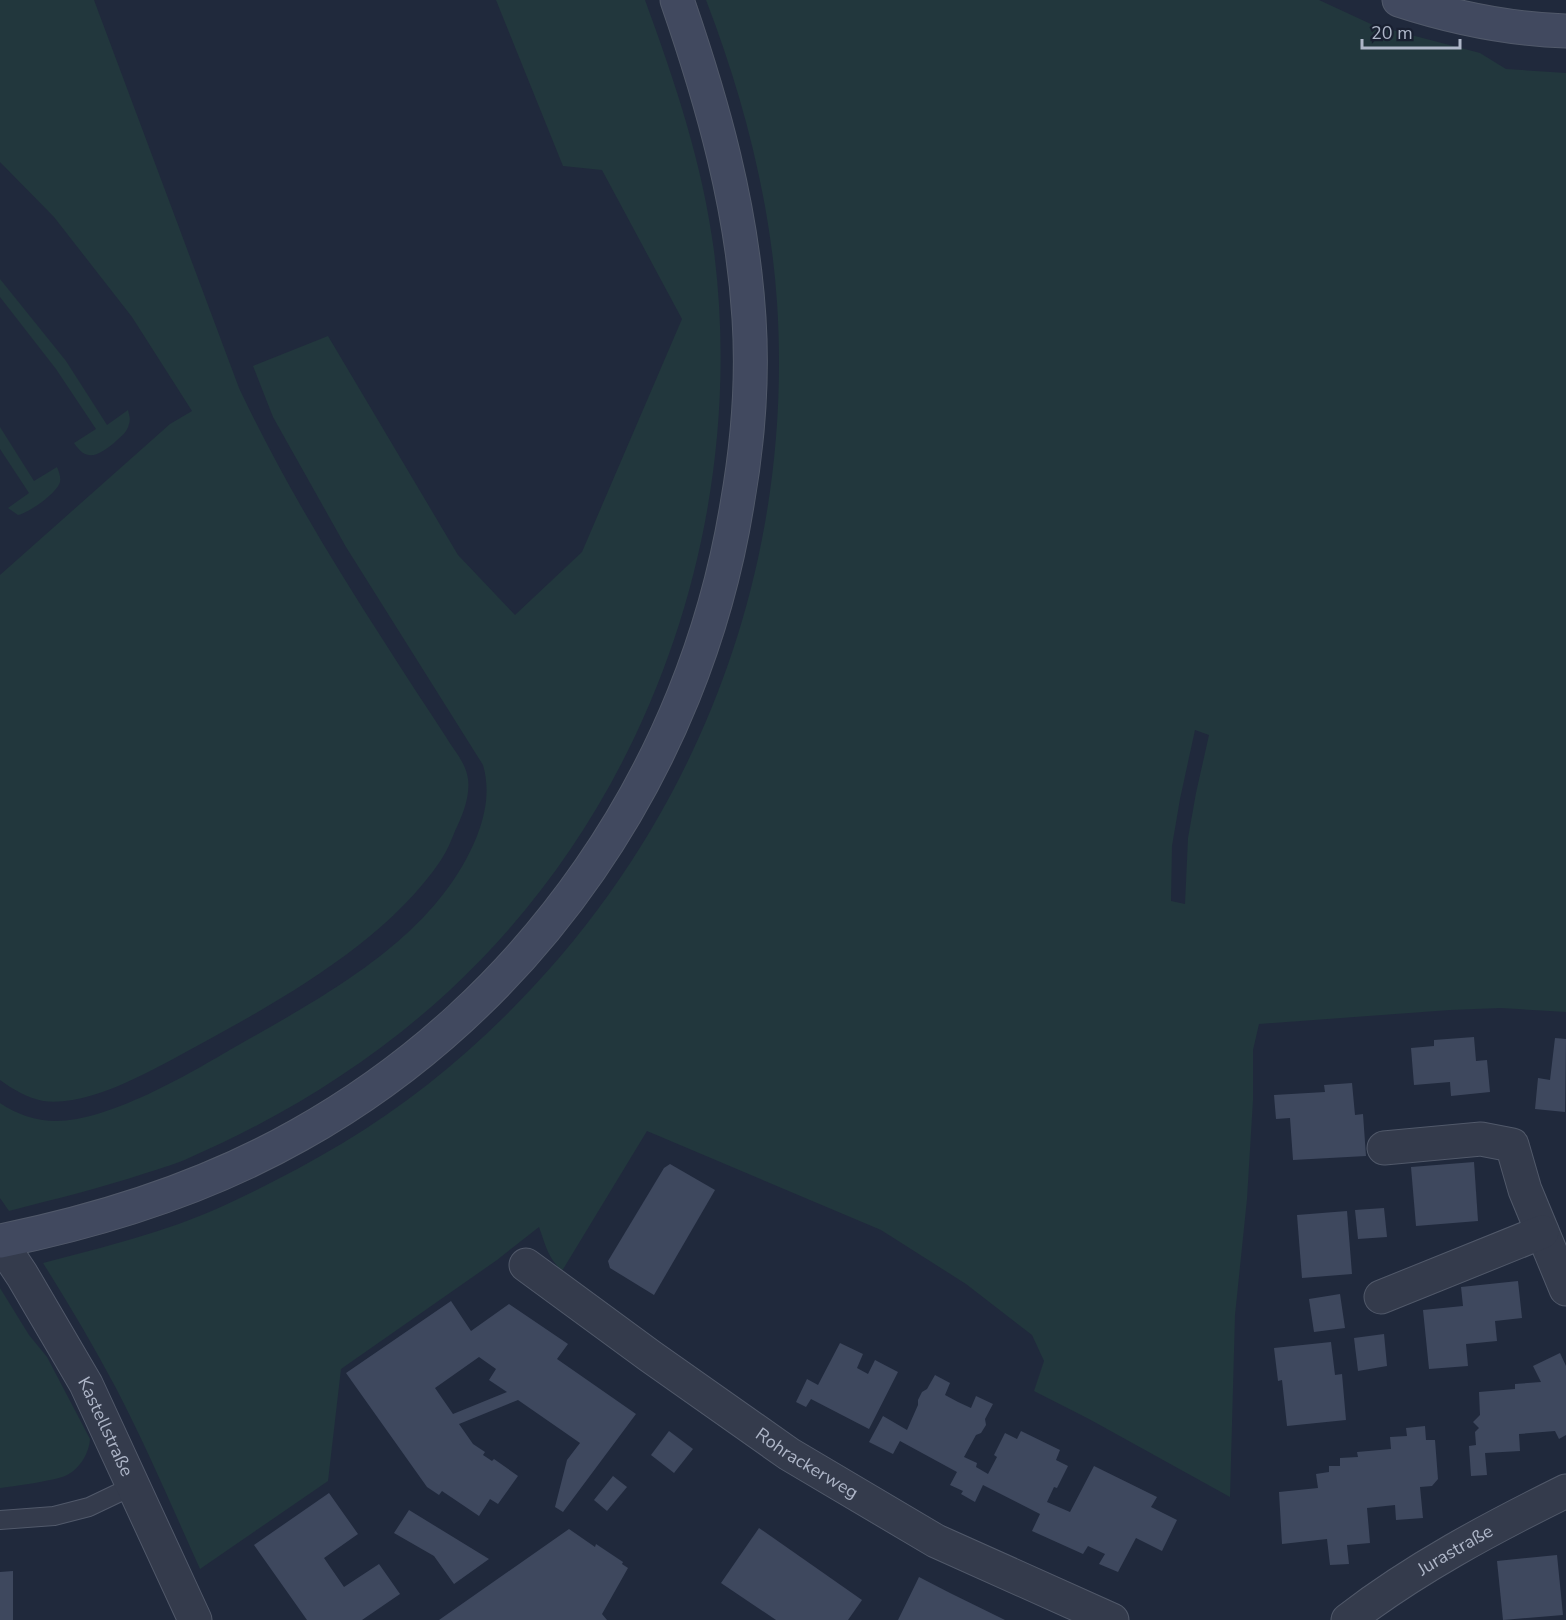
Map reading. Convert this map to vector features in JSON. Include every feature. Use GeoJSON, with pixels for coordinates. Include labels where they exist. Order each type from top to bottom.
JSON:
{"type":"FeatureCollection","features":[{"type":"Feature","properties":{"kind":"main road"},"geometry":{"type":"LineString","coordinates":[[0,1241],[116,1212],[183,1190],[244,1163],[300,1134],[355,1101],[447,1030],[499,981],[537,940],[570,898],[633,804],[660,752],[685,695],[701,654],[719,595],[734,530],[748,419],[749,320],[738,221],[715,116],[677,0]]}},
{"type":"Feature","properties":{"kind":"main road"},"geometry":{"type":"LineString","coordinates":[[1399,0],[1482,23],[1534,30],[1566,31]]}},
{"type":"Feature","properties":{"kind":"street"},"geometry":{"type":"LineString","coordinates":[[1384,1148],[1481,1139],[1512,1145],[1525,1190],[1566,1289]]}},
{"type":"Feature","properties":{"kind":"street"},"geometry":{"type":"LineString","coordinates":[[1381,1297],[1542,1232]]}},
{"type":"Feature","properties":{"kind":"street","name":"Kastellstraße"},"geometry":{"type":"LineString","coordinates":[[0,1241],[91,1394],[195,1620]]}},
{"type":"Feature","properties":{"kind":"street","name":"Rohrackerweg"},"geometry":{"type":"LineString","coordinates":[[526,1265],[789,1454],[936,1541],[1112,1620]]}},
{"type":"Feature","properties":{"kind":"street","name":"Jurastraße"},"geometry":{"type":"LineString","coordinates":[[1348,1620],[1413,1575],[1566,1491]]}},
{"type":"Feature","properties":{"kind":"lane"},"geometry":{"type":"LineString","coordinates":[[0,1520],[54,1516],[89,1507],[133,1486]]}},
{"type":"Feature","properties":{"kind":"green space"},"geometry":{"type":"Polygon","coordinates":[[[0,0],[94,0],[239,388],[308,518],[365,612],[461,760],[466,769],[468,781],[468,796],[464,811],[441,860],[394,915],[365,940],[270,1005],[169,1061],[105,1091],[83,1098],[62,1101],[43,1101],[32,1098],[0,1080],[0,575],[170,424],[192,411],[132,317],[54,217],[0,162],[0,0]]]}},
{"type":"Feature","properties":{"kind":"green space"},"geometry":{"type":"Polygon","coordinates":[[[496,0],[645,0],[687,124],[703,187],[714,251],[721,353],[715,454],[698,555],[670,652],[630,746],[580,835],[519,917],[449,991],[420,1017],[327,1085],[226,1141],[169,1166],[9,1211],[0,1198],[0,1103],[19,1114],[41,1120],[77,1119],[124,1105],[195,1070],[341,984],[375,960],[435,905],[459,872],[477,836],[486,801],[483,765],[346,547],[273,417],[253,366],[328,336],[458,555],[515,615],[582,552],[682,319],[602,170],[563,166],[496,0]]]}},
{"type":"Feature","properties":{"kind":"green space"},"geometry":{"type":"Polygon","coordinates":[[[706,0],[1319,0],[1373,25],[1480,53],[1506,69],[1566,73],[1566,1012],[1501,1008],[1259,1024],[1253,1050],[1253,1100],[1247,1199],[1235,1315],[1230,1497],[1034,1391],[1044,1361],[1032,1335],[966,1284],[881,1230],[647,1131],[562,1271],[550,1255],[539,1227],[497,1260],[341,1369],[328,1481],[200,1569],[117,1390],[43,1263],[157,1231],[223,1206],[328,1152],[379,1120],[427,1085],[511,1010],[585,926],[648,835],[699,737],[738,634],[764,526],[778,415],[777,302],[768,225],[753,148],[706,0]],[[1195,730],[1172,846],[1171,901],[1185,904],[1188,838],[1209,735],[1195,730]]]}},
{"type":"Feature","properties":{"kind":"green space"},"geometry":{"type":"Polygon","coordinates":[[[0,279],[66,361],[107,425],[128,410],[130,420],[127,430],[98,454],[88,455],[74,443],[96,429],[56,369],[0,297],[0,279]]]}},
{"type":"Feature","properties":{"kind":"green space"},"geometry":{"type":"Polygon","coordinates":[[[0,427],[34,481],[57,467],[60,476],[58,486],[48,497],[29,511],[18,515],[8,508],[29,493],[0,449],[0,427]]]}},
{"type":"Feature","properties":{"kind":"green space"},"geometry":{"type":"Polygon","coordinates":[[[0,1288],[29,1335],[47,1357],[90,1439],[88,1450],[82,1461],[75,1470],[65,1476],[0,1488],[0,1288]]]}},
{"type":"Feature","properties":{"kind":"building"},"geometry":{"type":"Polygon","coordinates":[[[1474,1037],[1476,1061],[1487,1060],[1490,1092],[1451,1096],[1450,1082],[1414,1085],[1411,1048],[1434,1046],[1434,1040],[1474,1037]]]}},
{"type":"Feature","properties":{"kind":"building"},"geometry":{"type":"Polygon","coordinates":[[[1555,1038],[1566,1039],[1565,1112],[1535,1109],[1538,1078],[1550,1080],[1555,1038]]]}},
{"type":"Feature","properties":{"kind":"building"},"geometry":{"type":"Polygon","coordinates":[[[1352,1083],[1355,1115],[1363,1114],[1366,1156],[1293,1160],[1290,1118],[1276,1119],[1274,1095],[1325,1092],[1324,1085],[1352,1083]]]}},
{"type":"Feature","properties":{"kind":"building"},"geometry":{"type":"Polygon","coordinates":[[[1474,1162],[1478,1221],[1416,1226],[1411,1167],[1474,1162]]]}},
{"type":"Feature","properties":{"kind":"building"},"geometry":{"type":"Polygon","coordinates":[[[670,1164],[715,1190],[654,1295],[610,1268],[608,1261],[664,1168],[670,1164]]]}},
{"type":"Feature","properties":{"kind":"building"},"geometry":{"type":"Polygon","coordinates":[[[1384,1208],[1387,1237],[1358,1239],[1355,1210],[1384,1208]]]}},
{"type":"Feature","properties":{"kind":"building"},"geometry":{"type":"Polygon","coordinates":[[[1347,1211],[1352,1274],[1302,1278],[1297,1215],[1347,1211]]]}},
{"type":"Feature","properties":{"kind":"building"},"geometry":{"type":"Polygon","coordinates":[[[1518,1281],[1522,1318],[1495,1321],[1497,1341],[1466,1344],[1468,1366],[1429,1369],[1423,1310],[1463,1306],[1461,1287],[1518,1281]]]}},
{"type":"Feature","properties":{"kind":"building"},"geometry":{"type":"Polygon","coordinates":[[[1340,1294],[1345,1328],[1314,1332],[1309,1299],[1340,1294]]]}},
{"type":"Feature","properties":{"kind":"building"},"geometry":{"type":"Polygon","coordinates":[[[451,1301],[471,1331],[509,1304],[568,1344],[557,1359],[636,1414],[563,1512],[555,1507],[567,1460],[580,1443],[518,1400],[459,1424],[473,1444],[485,1452],[483,1455],[492,1461],[494,1459],[518,1476],[498,1504],[490,1499],[479,1516],[442,1491],[439,1495],[427,1487],[346,1373],[451,1301]],[[479,1357],[435,1388],[453,1414],[507,1392],[489,1380],[496,1369],[479,1357]]]}},
{"type":"Feature","properties":{"kind":"building"},"geometry":{"type":"Polygon","coordinates":[[[1384,1334],[1387,1366],[1358,1371],[1354,1338],[1384,1334]]]}},
{"type":"Feature","properties":{"kind":"building"},"geometry":{"type":"Polygon","coordinates":[[[1331,1342],[1335,1375],[1342,1374],[1346,1420],[1287,1426],[1282,1380],[1278,1381],[1274,1348],[1331,1342]]]}},
{"type":"Feature","properties":{"kind":"building"},"geometry":{"type":"Polygon","coordinates":[[[840,1343],[863,1354],[857,1368],[868,1374],[875,1360],[898,1372],[869,1429],[811,1399],[806,1407],[796,1402],[807,1379],[818,1385],[840,1343]]]}},
{"type":"Feature","properties":{"kind":"building"},"geometry":{"type":"Polygon","coordinates":[[[1560,1353],[1566,1366],[1566,1435],[1559,1439],[1555,1431],[1519,1434],[1520,1451],[1485,1453],[1487,1475],[1471,1476],[1469,1446],[1476,1445],[1475,1432],[1479,1428],[1473,1422],[1480,1415],[1479,1392],[1515,1389],[1515,1384],[1541,1382],[1533,1366],[1560,1353]]]}},
{"type":"Feature","properties":{"kind":"building"},"geometry":{"type":"Polygon","coordinates":[[[935,1375],[950,1383],[945,1395],[958,1402],[971,1408],[976,1396],[993,1404],[985,1419],[986,1425],[981,1433],[976,1435],[964,1457],[977,1463],[976,1467],[988,1474],[997,1457],[994,1455],[1005,1433],[1017,1439],[1021,1431],[1060,1450],[1056,1460],[1068,1466],[1047,1502],[1070,1512],[1094,1466],[1157,1497],[1151,1507],[1177,1520],[1162,1551],[1136,1538],[1118,1572],[1099,1564],[1105,1554],[1088,1546],[1083,1554],[1032,1531],[1040,1514],[983,1485],[975,1502],[961,1494],[963,1491],[950,1485],[957,1472],[900,1441],[893,1454],[869,1442],[883,1416],[907,1430],[922,1392],[927,1389],[935,1375]]]}},
{"type":"Feature","properties":{"kind":"building"},"geometry":{"type":"Polygon","coordinates":[[[1425,1426],[1426,1440],[1435,1440],[1438,1479],[1432,1486],[1420,1487],[1423,1518],[1396,1520],[1395,1505],[1367,1508],[1370,1543],[1347,1545],[1349,1564],[1330,1565],[1327,1539],[1282,1544],[1279,1492],[1318,1488],[1316,1474],[1329,1472],[1329,1466],[1340,1466],[1340,1458],[1358,1457],[1357,1452],[1391,1449],[1390,1437],[1407,1436],[1406,1428],[1425,1426]]]}},
{"type":"Feature","properties":{"kind":"building"},"geometry":{"type":"Polygon","coordinates":[[[669,1431],[693,1449],[674,1473],[651,1455],[669,1431]]]}},
{"type":"Feature","properties":{"kind":"building"},"geometry":{"type":"Polygon","coordinates":[[[613,1476],[627,1487],[607,1511],[594,1500],[613,1476]]]}},
{"type":"Feature","properties":{"kind":"building"},"geometry":{"type":"Polygon","coordinates":[[[329,1493],[358,1534],[324,1558],[344,1587],[379,1564],[400,1594],[362,1620],[307,1620],[254,1545],[329,1493]]]}},
{"type":"Feature","properties":{"kind":"building"},"geometry":{"type":"Polygon","coordinates":[[[409,1510],[489,1559],[454,1584],[434,1556],[394,1533],[409,1510]]]}},
{"type":"Feature","properties":{"kind":"building"},"geometry":{"type":"Polygon","coordinates":[[[759,1528],[862,1600],[848,1620],[776,1620],[721,1583],[759,1528]]]}},
{"type":"Feature","properties":{"kind":"building"},"geometry":{"type":"Polygon","coordinates":[[[569,1529],[595,1547],[596,1544],[628,1568],[602,1614],[607,1620],[439,1620],[569,1529]]]}},
{"type":"Feature","properties":{"kind":"building"},"geometry":{"type":"Polygon","coordinates":[[[1557,1555],[1563,1615],[1503,1620],[1497,1561],[1557,1555]]]}},
{"type":"Feature","properties":{"kind":"building"},"geometry":{"type":"Polygon","coordinates":[[[13,1571],[13,1620],[0,1620],[0,1572],[13,1571]]]}},
{"type":"Feature","properties":{"kind":"building"},"geometry":{"type":"Polygon","coordinates":[[[919,1577],[950,1593],[1005,1620],[898,1620],[919,1577]]]}}]}
